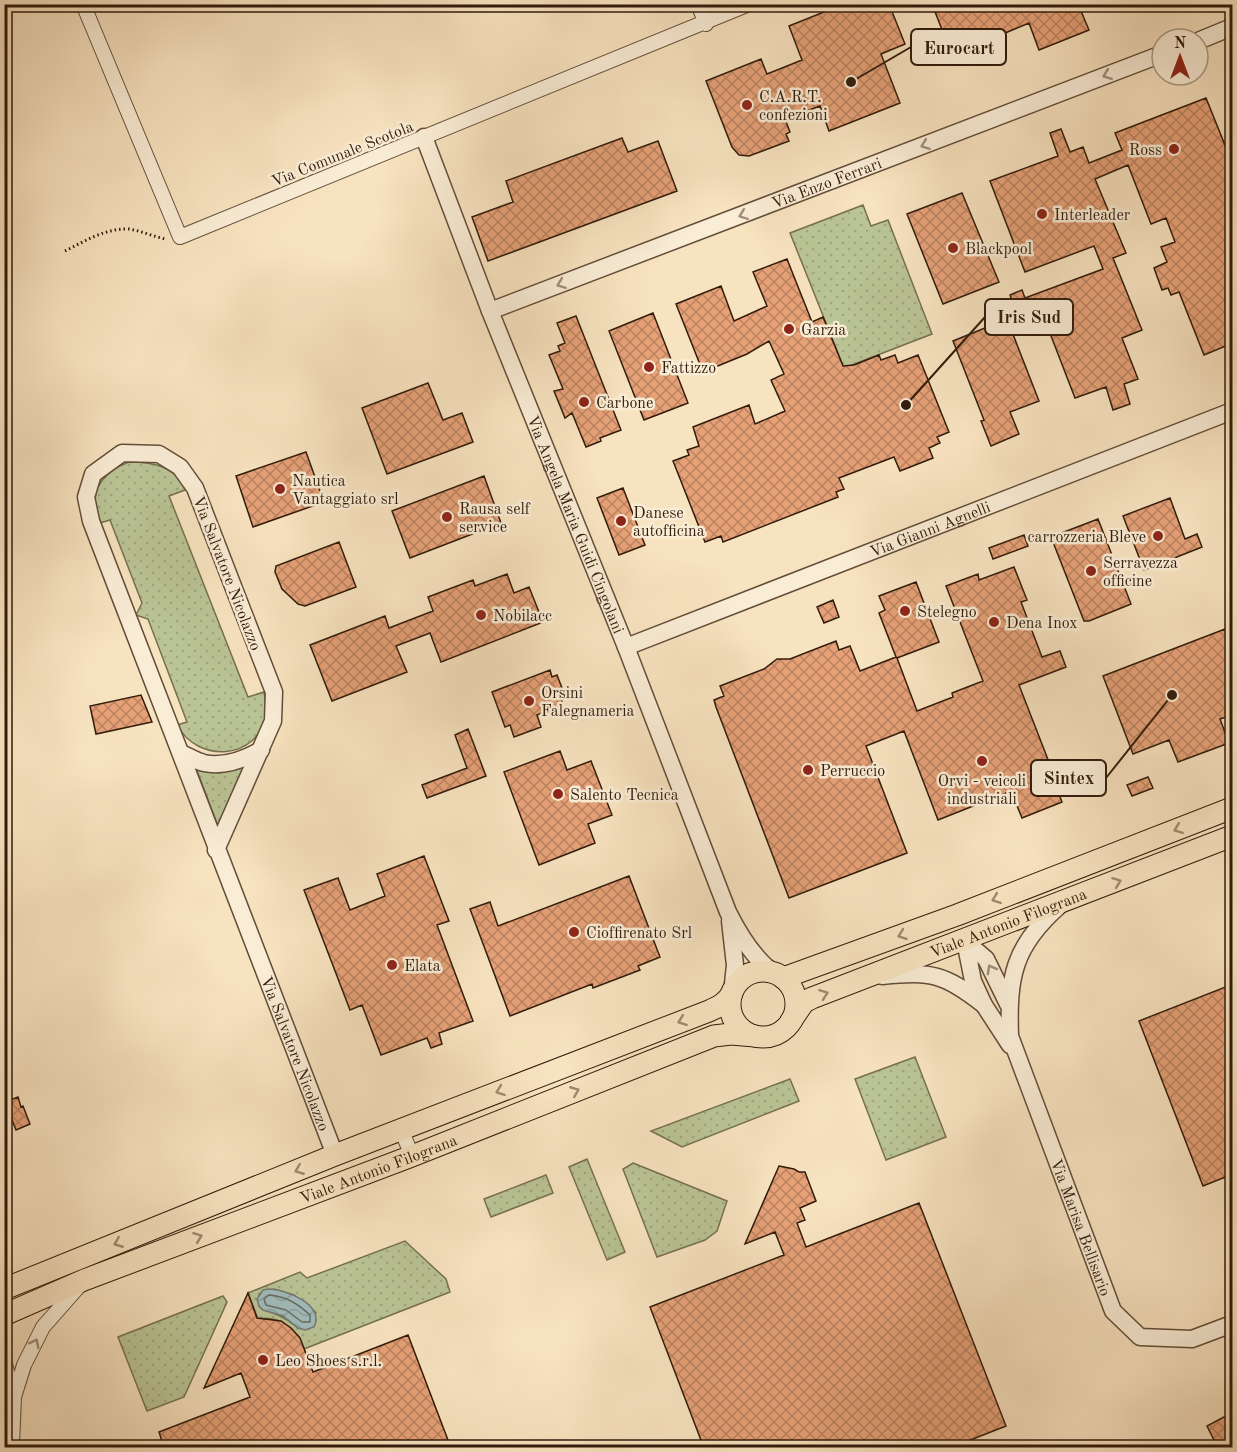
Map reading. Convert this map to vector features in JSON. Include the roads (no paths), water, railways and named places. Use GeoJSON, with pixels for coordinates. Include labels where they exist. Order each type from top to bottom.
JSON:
{"type":"FeatureCollection","features":[{"type":"Feature","properties":{"kind":"main road","name":"Viale Antonio Filograna"},"geometry":{"type":"LineString","coordinates":[[779,976],[957,915],[1233,808]]}},
{"type":"Feature","properties":{"kind":"main road","name":"Viale Antonio Filograna"},"geometry":{"type":"LineString","coordinates":[[791,1021],[804,1002],[1233,836]]}},
{"type":"Feature","properties":{"kind":"main road"},"geometry":{"type":"LineString","coordinates":[[957,915],[966,940]]}},
{"type":"Feature","properties":{"kind":"main road"},"geometry":{"type":"LineString","coordinates":[[764,971],[779,976],[790,985],[796,1003],[791,1021],[775,1035],[755,1036],[745,1031],[737,1024],[730,1004],[737,984],[744,977],[764,971]]}},
{"type":"Feature","properties":{"kind":"main road","name":"Viale Antonio Filograna"},"geometry":{"type":"LineString","coordinates":[[4,1289],[335,1155],[709,1011],[721,1006],[732,993]]}},
{"type":"Feature","properties":{"kind":"main road","name":"Viale Antonio Filograna"},"geometry":{"type":"LineString","coordinates":[[4,1316],[84,1280],[412,1156],[714,1036],[731,1034],[755,1036]]}},
{"type":"Feature","properties":{"kind":"street","name":"Via Comunale Scotola"},"geometry":{"type":"LineString","coordinates":[[83,4],[180,237],[706,24],[749,4]]}},
{"type":"Feature","properties":{"kind":"street"},"geometry":{"type":"LineString","coordinates":[[698,4],[706,24]]}},
{"type":"Feature","properties":{"kind":"street"},"geometry":{"type":"LineString","coordinates":[[1210,36],[1233,27]]}},
{"type":"Feature","properties":{"kind":"street","name":"Via Enzo Ferrari"},"geometry":{"type":"LineString","coordinates":[[490,311],[1150,59]]}},
{"type":"Feature","properties":{"kind":"street","name":"Via Angela Maria Guidi Cingolani"},"geometry":{"type":"LineString","coordinates":[[424,137],[490,311],[626,647],[728,912]]}},
{"type":"Feature","properties":{"kind":"street","name":"Via Gianni Agnelli"},"geometry":{"type":"LineString","coordinates":[[626,647],[1233,411]]}},
{"type":"Feature","properties":{"kind":"street","name":"Via Salvatore Nicolazzo"},"geometry":{"type":"LineString","coordinates":[[216,850],[273,721],[274,692],[195,488],[180,467],[159,454],[122,453],[93,474],[86,497],[91,522],[181,753],[216,850],[335,1155]]}},
{"type":"Feature","properties":{"kind":"street"},"geometry":{"type":"LineString","coordinates":[[181,753],[204,763],[215,763],[244,759],[261,750]]}},
{"type":"Feature","properties":{"kind":"street","name":"Via Marisa Bellisario"},"geometry":{"type":"LineString","coordinates":[[1062,903],[1027,939],[1015,967],[1009,1005],[1010,1036],[1113,1311],[1140,1337],[1192,1340],[1233,1324]]}},
{"type":"Feature","properties":{"kind":"street"},"geometry":{"type":"LineString","coordinates":[[728,912],[736,928],[762,964],[779,976]]}},
{"type":"Feature","properties":{"kind":"street"},"geometry":{"type":"LineString","coordinates":[[728,912],[735,965],[732,993]]}},
{"type":"Feature","properties":{"kind":"street","name":"Via Marisa Bellisario"},"geometry":{"type":"LineString","coordinates":[[966,940],[986,958],[1009,1005]]}},
{"type":"Feature","properties":{"kind":"street","name":"Via Marisa Bellisario"},"geometry":{"type":"LineString","coordinates":[[966,940],[973,981],[984,1005],[1015,1053]]}},
{"type":"Feature","properties":{"kind":"street","name":"Via Marisa Bellisario"},"geometry":{"type":"LineString","coordinates":[[867,978],[928,973],[951,982],[984,1005]]}},
{"type":"Feature","properties":{"kind":"street"},"geometry":{"type":"LineString","coordinates":[[401,1129],[412,1156]]}},
{"type":"Feature","properties":{"kind":"street"},"geometry":{"type":"LineString","coordinates":[[13,1446],[14,1397],[24,1365],[43,1327],[84,1280]]}},
{"type":"Feature","properties":{"kind":"street"},"geometry":{"type":"LineString","coordinates":[[4,1361],[14,1397]]}},
{"type":"Feature","properties":{"kind":"street"},"geometry":{"type":"LineString","coordinates":[[4,1430],[13,1446]]}},
{"type":"Feature","properties":{"kind":"water"},"geometry":{"type":"Polygon","coordinates":[[[268,1289],[293,1295],[309,1305],[316,1319],[314,1327],[305,1330],[298,1328],[283,1316],[263,1310],[257,1299],[263,1290],[268,1289]]]}},
{"type":"Feature","properties":{"kind":"place","name":"Eurocart"},"geometry":{"type":"Point","coordinates":[851,82]}},
{"type":"Feature","properties":{"kind":"place","name":"C.A.R.T. confezioni"},"geometry":{"type":"Point","coordinates":[747,105]}},
{"type":"Feature","properties":{"kind":"place","name":"Ross"},"geometry":{"type":"Point","coordinates":[1174,149]}},
{"type":"Feature","properties":{"kind":"place","name":"Interleader"},"geometry":{"type":"Point","coordinates":[1042,214]}},
{"type":"Feature","properties":{"kind":"place","name":"Blackpool"},"geometry":{"type":"Point","coordinates":[953,248]}},
{"type":"Feature","properties":{"kind":"place","name":"Garzia"},"geometry":{"type":"Point","coordinates":[789,329]}},
{"type":"Feature","properties":{"kind":"place","name":"Fattizzo"},"geometry":{"type":"Point","coordinates":[649,367]}},
{"type":"Feature","properties":{"kind":"place","name":"Carbone"},"geometry":{"type":"Point","coordinates":[584,402]}},
{"type":"Feature","properties":{"kind":"place","name":"Iris Sud"},"geometry":{"type":"Point","coordinates":[906,405]}},
{"type":"Feature","properties":{"kind":"place","name":"Nautica Vantaggiato srl"},"geometry":{"type":"Point","coordinates":[280,489]}},
{"type":"Feature","properties":{"kind":"place","name":"Rausa self service"},"geometry":{"type":"Point","coordinates":[447,517]}},
{"type":"Feature","properties":{"kind":"place","name":"Danese autofficina"},"geometry":{"type":"Point","coordinates":[621,521]}},
{"type":"Feature","properties":{"kind":"place","name":"carrozzeria Bleve"},"geometry":{"type":"Point","coordinates":[1158,536]}},
{"type":"Feature","properties":{"kind":"place","name":"Serravezza officine"},"geometry":{"type":"Point","coordinates":[1091,571]}},
{"type":"Feature","properties":{"kind":"place","name":"Stelegno"},"geometry":{"type":"Point","coordinates":[905,611]}},
{"type":"Feature","properties":{"kind":"place","name":"Nobilacc"},"geometry":{"type":"Point","coordinates":[481,615]}},
{"type":"Feature","properties":{"kind":"place","name":"Dena Inox"},"geometry":{"type":"Point","coordinates":[994,622]}},
{"type":"Feature","properties":{"kind":"place","name":"Sintex"},"geometry":{"type":"Point","coordinates":[1172,695]}},
{"type":"Feature","properties":{"kind":"place","name":"Orsini Falegnameria"},"geometry":{"type":"Point","coordinates":[529,701]}},
{"type":"Feature","properties":{"kind":"place","name":"Orvi - veicoli industriali"},"geometry":{"type":"Point","coordinates":[982,761]}},
{"type":"Feature","properties":{"kind":"place","name":"Perruccio"},"geometry":{"type":"Point","coordinates":[808,770]}},
{"type":"Feature","properties":{"kind":"place","name":"Salento Tecnica"},"geometry":{"type":"Point","coordinates":[558,794]}},
{"type":"Feature","properties":{"kind":"place","name":"Cioffirenato Srl"},"geometry":{"type":"Point","coordinates":[574,932]}},
{"type":"Feature","properties":{"kind":"place","name":"Elata"},"geometry":{"type":"Point","coordinates":[392,965]}},
{"type":"Feature","properties":{"kind":"place","name":"Leo Shoes s.r.l."},"geometry":{"type":"Point","coordinates":[263,1360]}}]}
